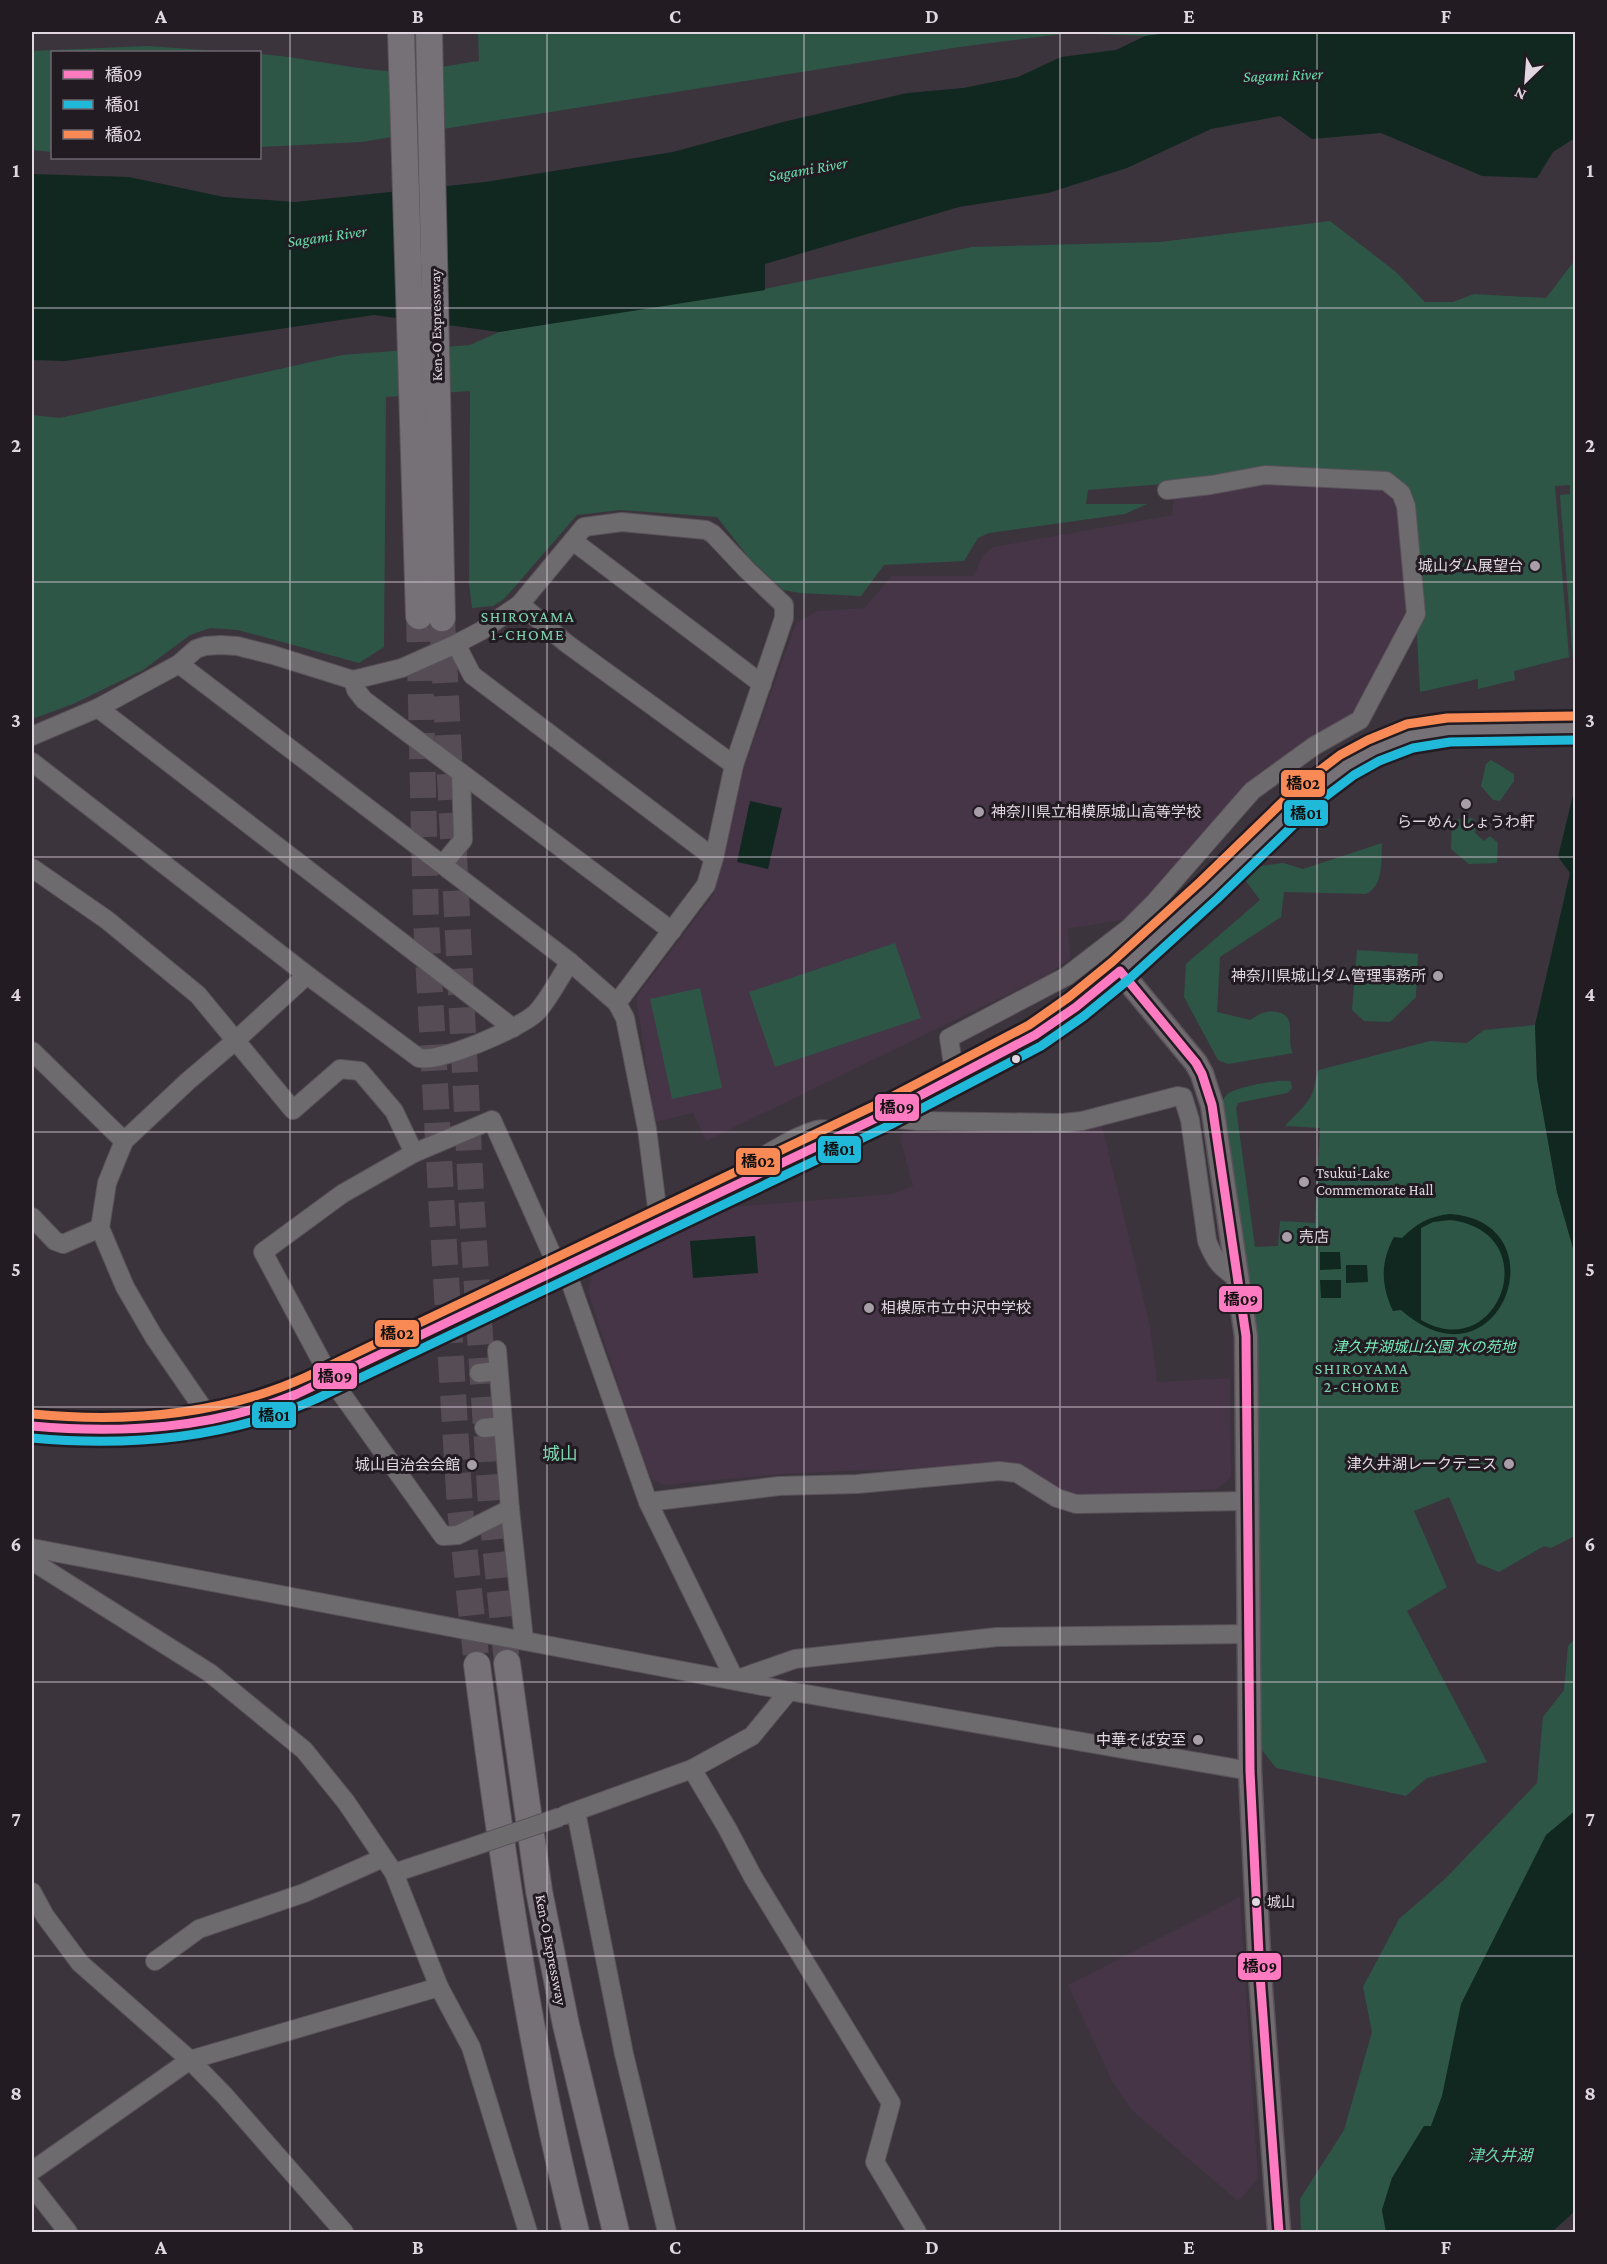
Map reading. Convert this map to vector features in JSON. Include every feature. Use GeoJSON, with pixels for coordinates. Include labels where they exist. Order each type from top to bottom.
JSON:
{"type":"FeatureCollection","features":[{"type":"Feature","properties":{"kind":"highway","name":"Ken-O Expressway"},"geometry":{"type":"LineString","coordinates":[[401,32],[430,617],[429,32]]}},
{"type":"Feature","properties":{"kind":"highway"},"geometry":{"type":"LineString","coordinates":[[32,1426],[113,1432],[163,1429],[211,1420],[279,1401],[331,1379],[885,1114],[1035,1035],[1075,1008],[1120,971],[1209,890],[1305,797],[1347,765],[1374,750],[1410,736],[1449,730],[1501,727],[1575,728]]}},
{"type":"Feature","properties":{"kind":"highway","name":"Ken-O Expressway"},"geometry":{"type":"LineString","coordinates":[[507,1663],[541,1902],[566,2025],[616,2232]]}},
{"type":"Feature","properties":{"kind":"highway","name":"Ken-O Expressway"},"geometry":{"type":"LineString","coordinates":[[477,1665],[509,1894],[533,2032],[560,2170],[576,2232]]}},
{"type":"Feature","properties":{"kind":"main road"},"geometry":{"type":"LineString","coordinates":[[1120,971],[1177,1038],[1202,1074],[1212,1105],[1238,1279],[1247,1355],[1250,1771],[1259,1963],[1279,2232]]}},
{"type":"Feature","properties":{"kind":"street"},"geometry":{"type":"LineString","coordinates":[[955,1078],[949,1038],[1067,976],[1128,929],[1155,902],[1252,791],[1314,746],[1360,720],[1416,614],[1406,506],[1401,493],[1386,481],[1265,475],[1167,490]]}},
{"type":"Feature","properties":{"kind":"street"},"geometry":{"type":"LineString","coordinates":[[32,736],[98,708],[179,664],[188,654],[205,645],[229,645],[353,680],[402,668],[456,645],[520,604],[584,527],[622,522],[706,530],[714,534],[784,605],[781,632],[735,765],[714,858],[705,885],[672,932],[617,1002]]}},
{"type":"Feature","properties":{"kind":"street"},"geometry":{"type":"LineString","coordinates":[[573,541],[762,684]]}},
{"type":"Feature","properties":{"kind":"street"},"geometry":{"type":"LineString","coordinates":[[520,604],[566,643],[735,765]]}},
{"type":"Feature","properties":{"kind":"street"},"geometry":{"type":"LineString","coordinates":[[456,645],[472,675],[714,858]]}},
{"type":"Feature","properties":{"kind":"street"},"geometry":{"type":"LineString","coordinates":[[179,664],[570,962],[617,1002],[625,1018],[647,1130],[659,1222]]}},
{"type":"Feature","properties":{"kind":"street"},"geometry":{"type":"LineString","coordinates":[[353,680],[356,690],[364,700],[672,932]]}},
{"type":"Feature","properties":{"kind":"street"},"geometry":{"type":"LineString","coordinates":[[98,708],[513,1028]]}},
{"type":"Feature","properties":{"kind":"street"},"geometry":{"type":"LineString","coordinates":[[32,762],[307,975],[419,1058],[427,1060],[450,1054],[513,1028],[536,1013],[570,962]]}},
{"type":"Feature","properties":{"kind":"street"},"geometry":{"type":"LineString","coordinates":[[443,864],[463,840],[461,773]]}},
{"type":"Feature","properties":{"kind":"street"},"geometry":{"type":"LineString","coordinates":[[32,868],[107,920],[198,995],[294,1110],[340,1069],[360,1071],[394,1111],[414,1153]]}},
{"type":"Feature","properties":{"kind":"street"},"geometry":{"type":"LineString","coordinates":[[211,1420],[154,1337],[125,1287],[100,1228],[107,1183],[124,1141],[307,975]]}},
{"type":"Feature","properties":{"kind":"street"},"geometry":{"type":"LineString","coordinates":[[32,1051],[124,1141]]}},
{"type":"Feature","properties":{"kind":"street"},"geometry":{"type":"LineString","coordinates":[[885,1114],[897,1119],[917,1121],[1063,1123],[1082,1121],[1178,1096],[1183,1097],[1190,1120],[1207,1241],[1215,1260],[1224,1270],[1238,1279]]}},
{"type":"Feature","properties":{"kind":"street"},"geometry":{"type":"LineString","coordinates":[[510,1509],[458,1535],[443,1536],[331,1379],[263,1252],[342,1194],[414,1153],[492,1120],[554,1259],[563,1268],[570,1281],[648,1502],[735,1680]]}},
{"type":"Feature","properties":{"kind":"street"},"geometry":{"type":"LineString","coordinates":[[32,1217],[55,1241],[63,1244],[100,1228]]}},
{"type":"Feature","properties":{"kind":"street"},"geometry":{"type":"LineString","coordinates":[[496,1350],[524,1640]]}},
{"type":"Feature","properties":{"kind":"street"},"geometry":{"type":"LineString","coordinates":[[479,1373],[498,1371]]}},
{"type":"Feature","properties":{"kind":"street"},"geometry":{"type":"LineString","coordinates":[[484,1428],[503,1426]]}},
{"type":"Feature","properties":{"kind":"street"},"geometry":{"type":"LineString","coordinates":[[648,1502],[779,1486],[857,1484],[999,1471],[1017,1473],[1057,1498],[1076,1504],[1248,1501]]}},
{"type":"Feature","properties":{"kind":"street"},"geometry":{"type":"LineString","coordinates":[[32,1548],[789,1691],[1250,1771]]}},
{"type":"Feature","properties":{"kind":"street"},"geometry":{"type":"LineString","coordinates":[[32,1561],[210,1673],[304,1750],[346,1802],[394,1874],[439,1987],[471,2047],[528,2232]]}},
{"type":"Feature","properties":{"kind":"street"},"geometry":{"type":"LineString","coordinates":[[735,1680],[795,1659],[997,1637],[1249,1634]]}},
{"type":"Feature","properties":{"kind":"street"},"geometry":{"type":"LineString","coordinates":[[394,1874],[692,1769],[752,1736],[789,1691]]}},
{"type":"Feature","properties":{"kind":"street"},"geometry":{"type":"LineString","coordinates":[[692,1769],[753,1877],[891,2103],[875,2162],[917,2232]]}},
{"type":"Feature","properties":{"kind":"street"},"geometry":{"type":"LineString","coordinates":[[568,1814],[667,2232]]}},
{"type":"Feature","properties":{"kind":"street"},"geometry":{"type":"LineString","coordinates":[[155,1961],[199,1929],[304,1893],[383,1858]]}},
{"type":"Feature","properties":{"kind":"street"},"geometry":{"type":"LineString","coordinates":[[32,1892],[45,1916],[80,1963],[190,2060],[225,2096],[344,2232]]}},
{"type":"Feature","properties":{"kind":"street"},"geometry":{"type":"LineString","coordinates":[[32,2171],[190,2060],[439,1987]]}},
{"type":"Feature","properties":{"kind":"street"},"geometry":{"type":"LineString","coordinates":[[32,2186],[68,2232]]}},
{"type":"Feature","properties":{"kind":"shaded area","name":"神奈川県立相模原城山高等学校"},"geometry":{"type":"Polygon","coordinates":[[[1281,479],[1384,487],[1396,499],[1408,605],[1355,715],[1297,748],[1128,919],[1067,929],[1071,958],[1046,976],[706,1141],[693,1113],[655,1122],[637,996],[714,894],[742,773],[796,623],[818,611],[864,608],[892,576],[974,576],[983,555],[993,547],[1172,515],[1174,495],[1281,479]]]}},
{"type":"Feature","properties":{"kind":"shaded area","name":"相模原市立中沢中学校"},"geometry":{"type":"Polygon","coordinates":[[[1102,1125],[1150,1326],[1157,1382],[1230,1378],[1231,1477],[1217,1489],[1084,1497],[1059,1490],[1022,1465],[1007,1464],[782,1474],[664,1485],[652,1480],[637,1444],[588,1291],[591,1278],[599,1268],[730,1207],[893,1194],[913,1186],[900,1138],[904,1132],[1075,1132],[1102,1125]]]}},
{"type":"Feature","properties":{"kind":"shaded area"},"geometry":{"type":"Polygon","coordinates":[[[1240,1897],[1258,2179],[1238,2201],[1132,2110],[1112,2081],[1068,1985],[1240,1897]]]}},
{"type":"Feature","properties":{"kind":"green space"},"geometry":{"type":"Polygon","coordinates":[[[478,32],[1178,32],[1145,36],[1070,33],[959,47],[361,142],[261,147],[261,54],[371,70],[398,71],[422,70],[479,61],[478,32]]]}},
{"type":"Feature","properties":{"kind":"green space"},"geometry":{"type":"Polygon","coordinates":[[[147,46],[219,51],[51,51],[51,152],[32,150],[32,51],[147,46]]]}},
{"type":"Feature","properties":{"kind":"green space"},"geometry":{"type":"Polygon","coordinates":[[[1330,221],[1396,272],[1425,302],[1453,302],[1474,294],[1546,298],[1575,260],[1574,666],[1560,495],[1570,494],[1570,485],[1555,486],[1569,657],[1514,671],[1515,680],[1478,689],[1478,679],[1420,692],[1409,493],[1391,476],[1164,484],[1088,490],[1086,504],[1147,504],[1125,514],[989,533],[978,538],[964,561],[884,565],[861,596],[783,590],[749,558],[717,517],[620,510],[577,515],[504,599],[493,606],[472,608],[469,583],[470,391],[386,397],[384,647],[359,663],[238,630],[210,628],[190,635],[143,670],[73,704],[32,719],[32,415],[60,418],[342,355],[470,345],[499,332],[764,289],[972,247],[1160,242],[1330,221]]]}},
{"type":"Feature","properties":{"kind":"green space"},"geometry":{"type":"Polygon","coordinates":[[[1491,760],[1514,774],[1514,781],[1500,801],[1493,800],[1481,786],[1486,764],[1491,760]]]}},
{"type":"Feature","properties":{"kind":"green space"},"geometry":{"type":"Polygon","coordinates":[[[1472,818],[1480,826],[1474,832],[1484,841],[1490,836],[1498,843],[1497,863],[1469,864],[1451,849],[1452,820],[1472,818]]]}},
{"type":"Feature","properties":{"kind":"green space"},"geometry":{"type":"Polygon","coordinates":[[[1382,843],[1379,879],[1372,890],[1366,894],[1284,892],[1281,917],[1220,957],[1217,1012],[1250,1020],[1266,1012],[1284,1014],[1290,1024],[1290,1042],[1293,1053],[1228,1064],[1218,1060],[1184,997],[1186,964],[1260,900],[1245,880],[1261,866],[1283,863],[1303,869],[1382,843]]]}},
{"type":"Feature","properties":{"kind":"green space"},"geometry":{"type":"Polygon","coordinates":[[[895,943],[921,1018],[775,1067],[749,992],[895,943]]]}},
{"type":"Feature","properties":{"kind":"green space"},"geometry":{"type":"Polygon","coordinates":[[[1357,950],[1418,954],[1416,997],[1390,1022],[1364,1021],[1352,1010],[1357,950]]]}},
{"type":"Feature","properties":{"kind":"green space"},"geometry":{"type":"Polygon","coordinates":[[[700,988],[722,1088],[672,1099],[650,999],[700,988]]]}},
{"type":"Feature","properties":{"kind":"green space","name":"津久井湖城山公園 水の苑地"},"geometry":{"type":"Polygon","coordinates":[[[1535,1025],[1537,1079],[1557,1192],[1575,1255],[1575,1536],[1551,1548],[1544,1546],[1499,1572],[1477,1563],[1449,1497],[1414,1511],[1447,1587],[1407,1611],[1487,1762],[1427,1778],[1406,1796],[1276,1768],[1258,1745],[1222,1103],[1228,1094],[1236,1090],[1272,1082],[1291,1082],[1292,1088],[1287,1093],[1238,1103],[1236,1108],[1255,1247],[1278,1246],[1280,1221],[1315,1223],[1320,1128],[1285,1126],[1309,1098],[1319,1070],[1430,1041],[1467,1043],[1484,1030],[1535,1025]]]}},
{"type":"Feature","properties":{"kind":"green space"},"geometry":{"type":"Polygon","coordinates":[[[1575,1639],[1575,1811],[1546,1835],[1431,2126],[1424,2126],[1392,2178],[1382,2210],[1386,2232],[1301,2232],[1300,2199],[1344,2130],[1372,2032],[1363,1987],[1399,1919],[1445,1879],[1537,1783],[1543,1717],[1564,1690],[1568,1646],[1575,1639]]]}},
{"type":"Feature","properties":{"kind":"water","name":"Sagami River"},"geometry":{"type":"Polygon","coordinates":[[[1178,32],[1575,32],[1575,138],[1553,152],[1537,178],[1482,176],[1381,133],[1312,139],[1280,116],[1211,129],[1127,168],[1048,193],[959,207],[765,264],[765,290],[499,332],[374,315],[65,361],[32,360],[32,174],[129,177],[224,197],[295,202],[485,182],[673,152],[783,122],[907,93],[963,88],[1018,77],[1061,57],[1116,50],[1145,36],[1178,32]]]}},
{"type":"Feature","properties":{"kind":"water"},"geometry":{"type":"Polygon","coordinates":[[[1575,787],[1576,1255],[1557,1192],[1537,1079],[1535,1025],[1570,873],[1558,857],[1575,787]]]}},
{"type":"Feature","properties":{"kind":"water"},"geometry":{"type":"Polygon","coordinates":[[[750,801],[782,808],[768,869],[737,862],[750,801]]]}},
{"type":"Feature","properties":{"kind":"water"},"geometry":{"type":"Polygon","coordinates":[[[1450,1214],[1485,1224],[1504,1245],[1510,1271],[1505,1298],[1490,1320],[1466,1333],[1436,1331],[1401,1310],[1393,1311],[1384,1283],[1384,1265],[1394,1237],[1402,1238],[1423,1222],[1450,1214]],[[1450,1220],[1433,1222],[1421,1228],[1421,1320],[1449,1329],[1472,1325],[1490,1312],[1501,1292],[1504,1269],[1498,1247],[1480,1230],[1450,1220]]]}},
{"type":"Feature","properties":{"kind":"water"},"geometry":{"type":"Polygon","coordinates":[[[755,1236],[758,1273],[693,1278],[690,1241],[755,1236]]]}},
{"type":"Feature","properties":{"kind":"water"},"geometry":{"type":"Polygon","coordinates":[[[1320,1252],[1340,1252],[1341,1269],[1320,1270],[1320,1252]]]}},
{"type":"Feature","properties":{"kind":"water"},"geometry":{"type":"Polygon","coordinates":[[[1346,1265],[1367,1265],[1368,1282],[1346,1283],[1346,1265]]]}},
{"type":"Feature","properties":{"kind":"water"},"geometry":{"type":"Polygon","coordinates":[[[1320,1280],[1341,1280],[1341,1298],[1321,1298],[1320,1280]]]}},
{"type":"Feature","properties":{"kind":"water","name":"津久井湖"},"geometry":{"type":"Polygon","coordinates":[[[1575,1811],[1575,2211],[1552,2232],[1386,2232],[1382,2210],[1392,2178],[1424,2126],[1431,2126],[1442,2096],[1461,2004],[1546,1835],[1575,1811]]]}},
{"type":"Feature","properties":{"kind":"tunnel"},"geometry":{"type":"LineString","coordinates":[[419,616],[426,920],[442,1213],[460,1508],[477,1665]]}},
{"type":"Feature","properties":{"kind":"tunnel"},"geometry":{"type":"LineString","coordinates":[[442,618],[472,1212],[491,1505],[507,1663]]}},
{"type":"Feature","properties":{"kind":"transit line","name":"橋02"},"geometry":{"type":"LineString","coordinates":[[33,1414],[103,1418],[172,1414],[240,1400],[306,1377],[880,1103],[1029,1025],[1069,997],[1112,962],[1201,881],[1298,787],[1340,755],[1368,740],[1407,724],[1447,718],[1576,716]]}},
{"type":"Feature","properties":{"kind":"transit line","name":"橋01"},"geometry":{"type":"LineString","coordinates":[[32,1438],[105,1441],[177,1437],[247,1423],[282,1413],[316,1399],[890,1125],[1041,1046],[1084,1016],[1128,980],[1217,899],[1313,806],[1354,775],[1379,761],[1413,748],[1450,742],[1576,740]]}},
{"type":"Feature","properties":{"kind":"transit line","name":"橋09"},"geometry":{"type":"LineString","coordinates":[[32,1426],[133,1429],[200,1422],[265,1406],[297,1394],[885,1114],[1035,1035],[1076,1007],[1120,971],[1196,1063],[1202,1074],[1212,1105],[1246,1336],[1250,1771],[1260,1975],[1279,2232]]}},
{"type":"Feature","properties":{"kind":"place","name":"城山ダム展望台"},"geometry":{"type":"Point","coordinates":[1535,566]}},
{"type":"Feature","properties":{"kind":"place","name":"らーめん しょうわ軒"},"geometry":{"type":"Point","coordinates":[1466,804]}},
{"type":"Feature","properties":{"kind":"place","name":"神奈川県立相模原城山高等学校"},"geometry":{"type":"Point","coordinates":[979,812]}},
{"type":"Feature","properties":{"kind":"place","name":"神奈川県城山ダム管理事務所"},"geometry":{"type":"Point","coordinates":[1438,976]}},
{"type":"Feature","properties":{"kind":"place","name":"Tsukui-Lake Commemorate Hall"},"geometry":{"type":"Point","coordinates":[1304,1182]}},
{"type":"Feature","properties":{"kind":"place","name":"売店"},"geometry":{"type":"Point","coordinates":[1287,1237]}},
{"type":"Feature","properties":{"kind":"place","name":"相模原市立中沢中学校"},"geometry":{"type":"Point","coordinates":[869,1308]}},
{"type":"Feature","properties":{"kind":"place","name":"津久井湖レークテニス"},"geometry":{"type":"Point","coordinates":[1509,1464]}},
{"type":"Feature","properties":{"kind":"place","name":"城山自治会会館"},"geometry":{"type":"Point","coordinates":[472,1465]}},
{"type":"Feature","properties":{"kind":"place","name":"中華そば安至"},"geometry":{"type":"Point","coordinates":[1198,1740]}},
{"type":"Feature","properties":{"kind":"place","name":"城山"},"geometry":{"type":"Point","coordinates":[1256,1902]}},
{"type":"Feature","properties":{"kind":"district","name":"SHIROYAMA 1-CHOME"},"geometry":{"type":"Point","coordinates":[528,625]}},
{"type":"Feature","properties":{"kind":"district","name":"SHIROYAMA 2-CHOME"},"geometry":{"type":"Point","coordinates":[1362,1377]}},
{"type":"Feature","properties":{"kind":"district","name":"城山"},"geometry":{"type":"Point","coordinates":[560,1454]}}]}
